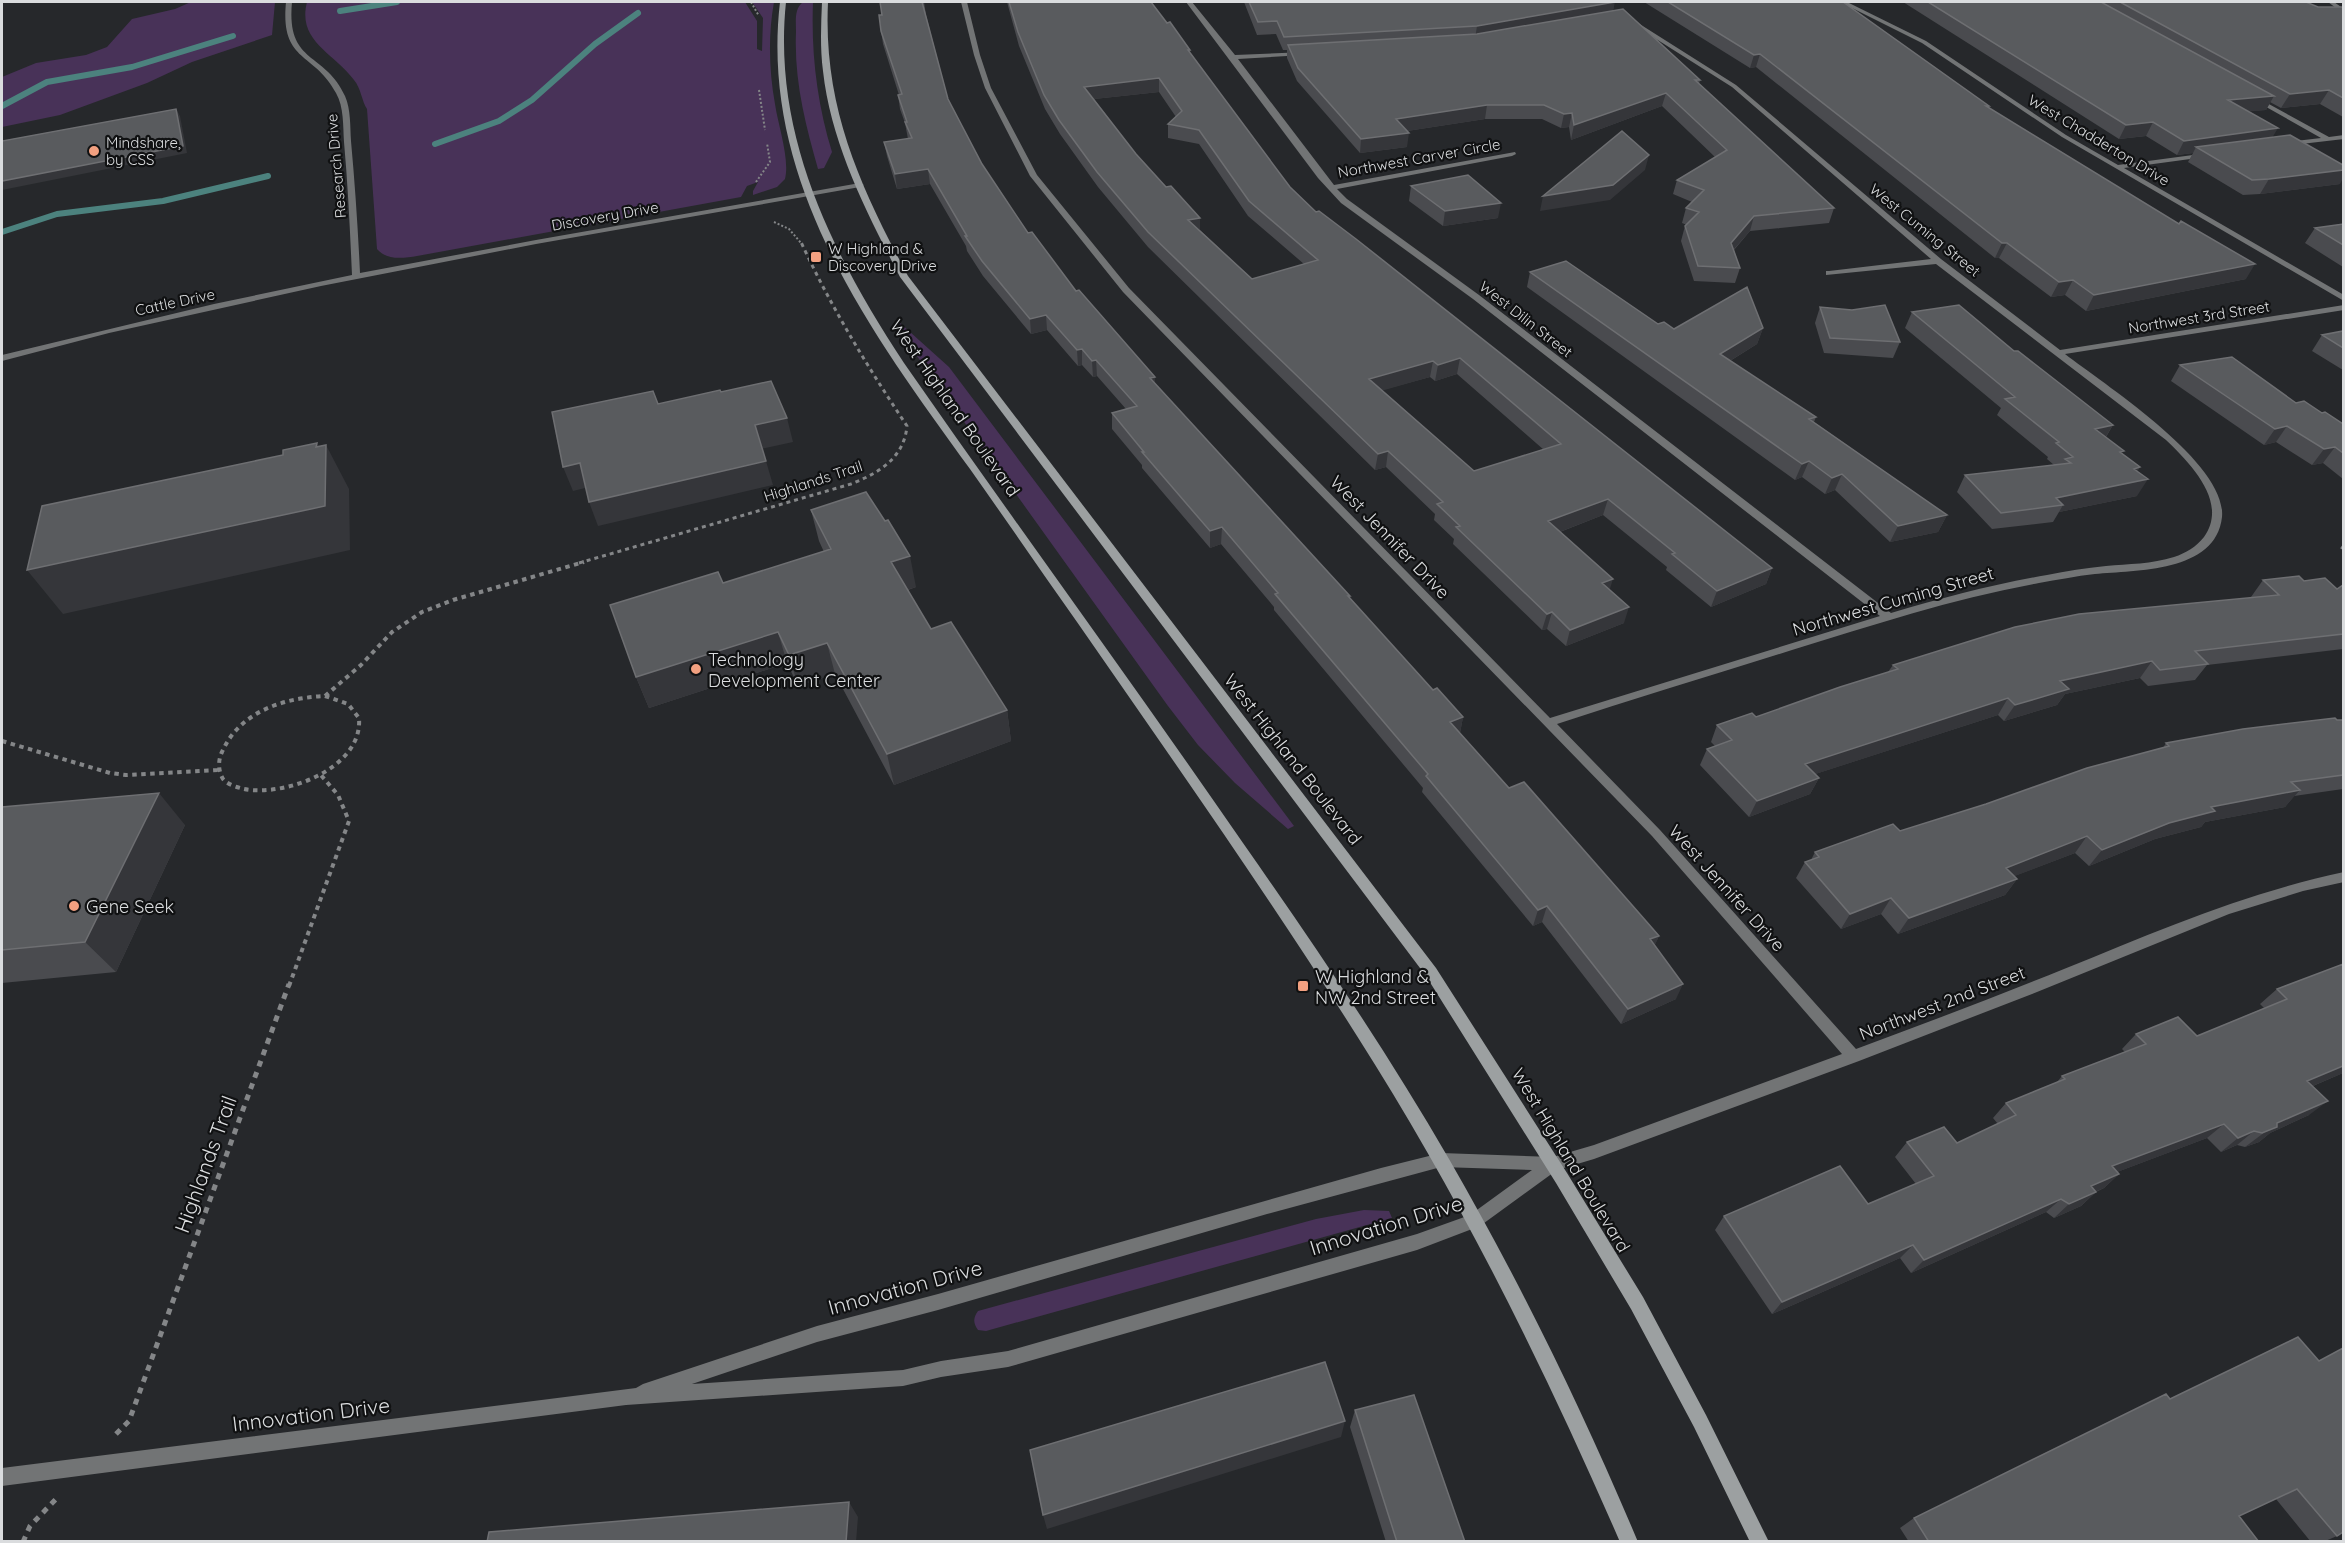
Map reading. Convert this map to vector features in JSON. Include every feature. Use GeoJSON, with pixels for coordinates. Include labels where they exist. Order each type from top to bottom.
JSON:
{"type":"FeatureCollection","features":[{"type":"Feature","properties":{"kind":"main road","name":"West Highland Boulevard"},"geometry":{"type":"LineString","coordinates":[[783,2],[780,42],[787,111],[809,194],[829,241],[853,286],[897,360],[976,469],[1278,902],[1441,1160],[1549,1362],[1629,1542]]}},
{"type":"Feature","properties":{"kind":"main road","name":"West Highland Boulevard"},"geometry":{"type":"LineString","coordinates":[[825,2],[824,50],[841,134],[881,233],[904,277],[1431,972],[1553,1164],[1637,1304],[1723,1465],[1760,1542]]}},
{"type":"Feature","properties":{"kind":"street","name":"Research Drive"},"geometry":{"type":"LineString","coordinates":[[289,2],[286,20],[292,40],[305,57],[336,85],[344,105],[352,188],[356,277]]}},
{"type":"Feature","properties":{"kind":"street","name":"West Jennifer Drive"},"geometry":{"type":"LineString","coordinates":[[964,2],[976,55],[988,88],[1034,176],[1126,290],[1656,833],[1854,1057]]}},
{"type":"Feature","properties":{"kind":"street","name":"West Dilin Street"},"geometry":{"type":"LineString","coordinates":[[1189,2],[1331,188],[1344,201],[1476,297],[1888,616]]}},
{"type":"Feature","properties":{"kind":"street","name":"West Chadderton Drive"},"geometry":{"type":"LineString","coordinates":[[1843,2],[1924,42],[2047,125],[2343,299]]}},
{"type":"Feature","properties":{"kind":"street"},"geometry":{"type":"LineString","coordinates":[[2331,2],[2343,12]]}},
{"type":"Feature","properties":{"kind":"street","name":"West Cuming Street"},"geometry":{"type":"LineString","coordinates":[[1625,17],[1734,86],[1938,261],[2169,438],[2199,468],[2215,499]]}},
{"type":"Feature","properties":{"kind":"street"},"geometry":{"type":"LineString","coordinates":[[1233,57],[1308,53]]}},
{"type":"Feature","properties":{"kind":"street"},"geometry":{"type":"LineString","coordinates":[[2247,94],[2328,139]]}},
{"type":"Feature","properties":{"kind":"street"},"geometry":{"type":"LineString","coordinates":[[2273,146],[2343,137]]}},
{"type":"Feature","properties":{"kind":"street"},"geometry":{"type":"LineString","coordinates":[[2116,167],[2219,153]]}},
{"type":"Feature","properties":{"kind":"street","name":"Northwest Carver Circle"},"geometry":{"type":"LineString","coordinates":[[1331,188],[1512,154]]}},
{"type":"Feature","properties":{"kind":"street","name":"Discovery Drive"},"geometry":{"type":"LineString","coordinates":[[356,277],[502,248],[860,185]]}},
{"type":"Feature","properties":{"kind":"street"},"geometry":{"type":"LineString","coordinates":[[1829,273],[1938,261]]}},
{"type":"Feature","properties":{"kind":"street","name":"Cattle Drive"},"geometry":{"type":"LineString","coordinates":[[2,358],[165,318],[356,277]]}},
{"type":"Feature","properties":{"kind":"street","name":"Northwest 3rd Street"},"geometry":{"type":"LineString","coordinates":[[2058,353],[2343,308]]}},
{"type":"Feature","properties":{"kind":"street","name":"Northwest Cuming Street"},"geometry":{"type":"LineString","coordinates":[[1547,723],[1888,616],[1965,595],[2033,581],[2157,565],[2186,556],[2202,546],[2212,533],[2216,512],[2215,499]]}},
{"type":"Feature","properties":{"kind":"street","name":"Northwest 2nd Street"},"geometry":{"type":"LineString","coordinates":[[1553,1164],[1594,1152],[1854,1057],[2048,982],[2223,909],[2343,877]]}},
{"type":"Feature","properties":{"kind":"street","name":"Innovation Drive"},"geometry":{"type":"LineString","coordinates":[[626,1397],[817,1334],[1441,1160],[1553,1164]]}},
{"type":"Feature","properties":{"kind":"street","name":"Innovation Drive"},"geometry":{"type":"LineString","coordinates":[[2,1477],[626,1397],[903,1378],[941,1369],[1008,1359],[1417,1242],[1475,1221],[1553,1164]]}},
{"type":"Feature","properties":{"kind":"path"},"geometry":{"type":"LineString","coordinates":[[751,2],[760,18],[760,24]]}},
{"type":"Feature","properties":{"kind":"path"},"geometry":{"type":"LineString","coordinates":[[752,204],[749,195],[766,169],[770,156],[759,84]]}},
{"type":"Feature","properties":{"kind":"path","name":"Highlands Trail"},"geometry":{"type":"LineString","coordinates":[[325,696],[392,632],[422,612],[464,597],[851,484],[877,473],[895,458],[908,436],[907,426],[860,355],[822,288],[796,234],[779,224],[759,217],[752,204]]}},
{"type":"Feature","properties":{"kind":"path"},"geometry":{"type":"LineString","coordinates":[[325,696],[342,700],[354,708],[359,720],[358,734],[350,750],[320,774],[295,785],[274,790],[255,791],[238,788],[226,780],[219,770],[219,756],[225,740],[240,725],[259,712],[281,702],[304,697],[325,696]]}},
{"type":"Feature","properties":{"kind":"path"},"geometry":{"type":"LineString","coordinates":[[2,741],[110,774],[219,770]]}},
{"type":"Feature","properties":{"kind":"path","name":"Highlands Trail"},"geometry":{"type":"LineString","coordinates":[[23,1542],[30,1526],[129,1421],[349,821],[334,786],[320,774]]}},
{"type":"Feature","properties":{"kind":"shaded area"},"geometry":{"type":"Polygon","coordinates":[[[191,2],[275,2],[272,35],[192,62],[147,83],[60,115],[2,127],[2,77],[36,63],[86,55],[107,47],[132,19],[175,9],[191,2]]]}},
{"type":"Feature","properties":{"kind":"shaded area"},"geometry":{"type":"Polygon","coordinates":[[[307,2],[745,2],[757,21],[757,49],[762,51],[763,18],[752,2],[774,2],[770,66],[785,152],[785,179],[777,187],[753,195],[758,182],[747,186],[741,197],[417,256],[396,258],[386,255],[377,249],[367,109],[354,80],[312,36],[307,27],[305,15],[307,2]]]}},
{"type":"Feature","properties":{"kind":"shaded area"},"geometry":{"type":"Polygon","coordinates":[[[803,2],[813,2],[816,78],[822,115],[832,152],[824,168],[818,169],[805,118],[797,67],[796,15],[803,2]]]}},
{"type":"Feature","properties":{"kind":"shaded area"},"geometry":{"type":"Polygon","coordinates":[[[900,323],[949,367],[1294,826],[1288,829],[1235,783],[1198,745],[894,324],[900,323]]]}},
{"type":"Feature","properties":{"kind":"shaded area"},"geometry":{"type":"Polygon","coordinates":[[[1364,1210],[1389,1211],[1392,1218],[986,1331],[978,1330],[974,1323],[978,1311],[1316,1219],[1364,1210]]]}},
{"type":"Feature","properties":{"kind":"building"},"geometry":{"type":"Polygon","coordinates":[[[880,2],[922,2],[948,99],[982,164],[1028,233],[1032,232],[1076,291],[1079,290],[1155,377],[1150,378],[1433,690],[1437,688],[1463,717],[1450,722],[1509,788],[1524,782],[1632,905],[1659,936],[1650,939],[1683,984],[1628,1009],[1547,906],[1538,910],[1222,527],[1210,531],[1142,452],[1144,452],[1112,413],[1137,406],[1096,360],[1092,361],[1082,349],[1077,350],[1046,315],[1030,319],[982,261],[965,236],[967,236],[928,169],[895,174],[884,142],[912,138],[898,95],[902,94],[881,31],[880,2]]]}},
{"type":"Feature","properties":{"kind":"building"},"geometry":{"type":"Polygon","coordinates":[[[1009,2],[1151,2],[1167,23],[1170,22],[1190,50],[1188,50],[1290,187],[1316,212],[1319,211],[1356,239],[1772,568],[1717,591],[1672,554],[1675,553],[1608,499],[1548,521],[1613,579],[1602,583],[1629,607],[1570,630],[1552,612],[1547,614],[1456,527],[1460,526],[1437,504],[1443,502],[1388,451],[1378,454],[1148,232],[1097,172],[1059,120],[1044,95],[1018,32],[1009,2]],[[1159,78],[1084,87],[1136,154],[1166,187],[1171,186],[1200,218],[1188,220],[1252,279],[1318,260],[1249,201],[1199,130],[1168,124],[1182,111],[1159,78]],[[1460,358],[1438,365],[1433,361],[1369,379],[1474,471],[1561,444],[1460,358]]]}},
{"type":"Feature","properties":{"kind":"building"},"geometry":{"type":"Polygon","coordinates":[[[1249,2],[1615,2],[1477,26],[1284,37],[1277,21],[1258,22],[1249,2]]]}},
{"type":"Feature","properties":{"kind":"building"},"geometry":{"type":"Polygon","coordinates":[[[1668,2],[1843,2],[1989,106],[1986,106],[2179,224],[2181,221],[2255,264],[2094,295],[2073,280],[2059,282],[2007,243],[2002,243],[1760,54],[1754,55],[1668,2]]]}},
{"type":"Feature","properties":{"kind":"building"},"geometry":{"type":"Polygon","coordinates":[[[1928,2],[2101,2],[2274,96],[2228,100],[2278,128],[2184,141],[2153,122],[2126,125],[1928,2]]]}},
{"type":"Feature","properties":{"kind":"building"},"geometry":{"type":"Polygon","coordinates":[[[2120,2],[2306,2],[2318,7],[2343,7],[2343,98],[2329,90],[2290,94],[2120,2]]]}},
{"type":"Feature","properties":{"kind":"building"},"geometry":{"type":"Polygon","coordinates":[[[1623,9],[1700,80],[1695,80],[1834,208],[1754,216],[1731,243],[1740,268],[1698,266],[1685,226],[1699,212],[1686,208],[1704,190],[1677,180],[1727,150],[1666,93],[1574,125],[1572,113],[1564,114],[1544,105],[1487,105],[1396,119],[1409,133],[1361,139],[1298,68],[1288,45],[1477,34],[1623,9]]]}},
{"type":"Feature","properties":{"kind":"building","name":"Mindshare, by CSS"},"geometry":{"type":"Polygon","coordinates":[[[176,109],[183,146],[2,181],[2,141],[176,109]]]}},
{"type":"Feature","properties":{"kind":"building"},"geometry":{"type":"Polygon","coordinates":[[[1622,131],[1649,155],[1613,185],[1543,196],[1622,131]]]}},
{"type":"Feature","properties":{"kind":"building"},"geometry":{"type":"Polygon","coordinates":[[[2290,135],[2343,165],[2343,170],[2252,180],[2196,147],[2290,135]]]}},
{"type":"Feature","properties":{"kind":"building"},"geometry":{"type":"Polygon","coordinates":[[[1468,175],[1501,203],[1445,211],[1411,186],[1468,175]]]}},
{"type":"Feature","properties":{"kind":"building"},"geometry":{"type":"Polygon","coordinates":[[[2343,224],[2343,245],[2315,228],[2343,224]]]}},
{"type":"Feature","properties":{"kind":"building"},"geometry":{"type":"Polygon","coordinates":[[[1566,261],[1658,324],[1664,322],[1674,329],[1747,287],[1763,328],[1720,354],[1816,417],[1809,419],[1947,515],[1898,526],[1842,474],[1832,478],[1809,461],[1802,464],[1530,272],[1566,261]]]}},
{"type":"Feature","properties":{"kind":"building"},"geometry":{"type":"Polygon","coordinates":[[[1885,305],[1900,342],[1830,338],[1820,307],[1852,310],[1885,305]]]}},
{"type":"Feature","properties":{"kind":"building"},"geometry":{"type":"Polygon","coordinates":[[[1959,305],[2014,351],[2018,351],[2113,425],[2095,429],[2124,451],[2120,452],[2140,467],[2134,469],[2148,479],[2056,498],[2063,505],[2001,513],[1965,475],[2071,463],[2065,459],[2073,457],[2056,443],[2059,442],[2005,399],[2015,397],[1912,312],[1959,305]]]}},
{"type":"Feature","properties":{"kind":"building"},"geometry":{"type":"Polygon","coordinates":[[[2343,331],[2343,348],[2322,335],[2343,331]]]}},
{"type":"Feature","properties":{"kind":"building"},"geometry":{"type":"Polygon","coordinates":[[[2232,357],[2296,403],[2304,401],[2343,424],[2343,453],[2335,447],[2324,449],[2287,426],[2275,429],[2180,365],[2232,357]]]}},
{"type":"Feature","properties":{"kind":"building"},"geometry":{"type":"Polygon","coordinates":[[[771,381],[787,418],[755,425],[766,461],[589,502],[580,463],[563,467],[552,412],[653,391],[658,404],[771,381]]]}},
{"type":"Feature","properties":{"kind":"building"},"geometry":{"type":"Polygon","coordinates":[[[317,443],[316,447],[326,445],[325,506],[27,570],[42,506],[283,455],[283,450],[317,443]]]}},
{"type":"Feature","properties":{"kind":"building","name":"Technology Development Center"},"geometry":{"type":"Polygon","coordinates":[[[866,492],[885,521],[888,520],[910,556],[891,562],[931,629],[951,622],[1007,710],[887,754],[827,643],[789,655],[778,632],[636,677],[610,605],[718,572],[723,583],[831,549],[811,510],[866,492]]]}},
{"type":"Feature","properties":{"kind":"building"},"geometry":{"type":"Polygon","coordinates":[[[2299,576],[2304,581],[2325,578],[2337,589],[2343,585],[2343,634],[2195,651],[2208,664],[2160,670],[2152,661],[2060,681],[2069,689],[2015,705],[2008,698],[1805,764],[1819,778],[1757,801],[1707,749],[1732,740],[1717,725],[1752,713],[1756,717],[1898,669],[1893,665],[2015,627],[2079,614],[2279,595],[2263,580],[2299,576]]]}},
{"type":"Feature","properties":{"kind":"building"},"geometry":{"type":"Polygon","coordinates":[[[2335,718],[2343,720],[2343,775],[2291,782],[2300,790],[2211,807],[2215,811],[2169,823],[2102,850],[2087,836],[2006,868],[2017,879],[1909,918],[1891,898],[1850,914],[1805,862],[1819,857],[1815,852],[1893,824],[1900,831],[1986,804],[2087,768],[2169,746],[2166,743],[2243,729],[2335,718]]]}},
{"type":"Feature","properties":{"kind":"building"},"geometry":{"type":"Polygon","coordinates":[[[159,793],[85,942],[2,950],[2,807],[159,793]]]}},
{"type":"Feature","properties":{"kind":"building"},"geometry":{"type":"Polygon","coordinates":[[[2343,964],[2343,1066],[2307,1081],[2328,1101],[2277,1123],[2277,1127],[2262,1133],[2254,1131],[2238,1138],[2224,1124],[2112,1166],[2119,1174],[2091,1186],[2096,1192],[2069,1204],[2061,1199],[1924,1260],[1913,1245],[1782,1302],[1724,1216],[1840,1166],[1868,1204],[1934,1176],[1907,1142],[1944,1127],[1957,1143],[2016,1115],[2006,1103],[2065,1079],[2062,1076],[2146,1044],[2136,1034],[2178,1017],[2197,1036],[2287,999],[2277,989],[2343,964]]]}},
{"type":"Feature","properties":{"kind":"building"},"geometry":{"type":"Polygon","coordinates":[[[2298,1337],[2319,1361],[2343,1348],[2343,1532],[2337,1536],[2297,1489],[2239,1516],[2259,1542],[1929,1542],[1914,1518],[2166,1394],[2170,1399],[2298,1337]]]}},
{"type":"Feature","properties":{"kind":"building"},"geometry":{"type":"Polygon","coordinates":[[[1325,1362],[1345,1421],[1043,1515],[1030,1450],[1325,1362]]]}},
{"type":"Feature","properties":{"kind":"building"},"geometry":{"type":"Polygon","coordinates":[[[1414,1395],[1465,1542],[1397,1542],[1355,1410],[1414,1395]]]}},
{"type":"Feature","properties":{"kind":"building"},"geometry":{"type":"Polygon","coordinates":[[[849,1502],[846,1542],[487,1542],[489,1532],[849,1502]]]}},
{"type":"Feature","properties":{"kind":"waterway"},"geometry":{"type":"LineString","coordinates":[[340,11],[397,2]]}},
{"type":"Feature","properties":{"kind":"waterway"},"geometry":{"type":"LineString","coordinates":[[435,144],[499,121],[532,100],[595,44],[638,13]]}},
{"type":"Feature","properties":{"kind":"waterway"},"geometry":{"type":"LineString","coordinates":[[2,106],[47,82],[132,67],[233,36]]}},
{"type":"Feature","properties":{"kind":"waterway"},"geometry":{"type":"LineString","coordinates":[[2,232],[57,214],[163,201],[268,176]]}},
{"type":"Feature","properties":{"kind":"place","name":"Mindshare, by CSS"},"geometry":{"type":"Point","coordinates":[94,151]}},
{"type":"Feature","properties":{"kind":"place","name":"W Highland & Discovery Drive"},"geometry":{"type":"Point","coordinates":[816,257]}},
{"type":"Feature","properties":{"kind":"place","name":"Technology Development Center"},"geometry":{"type":"Point","coordinates":[696,669]}},
{"type":"Feature","properties":{"kind":"place","name":"Gene Seek"},"geometry":{"type":"Point","coordinates":[74,906]}},
{"type":"Feature","properties":{"kind":"place","name":"W Highland & NW 2nd Street"},"geometry":{"type":"Point","coordinates":[1303,986]}}]}
